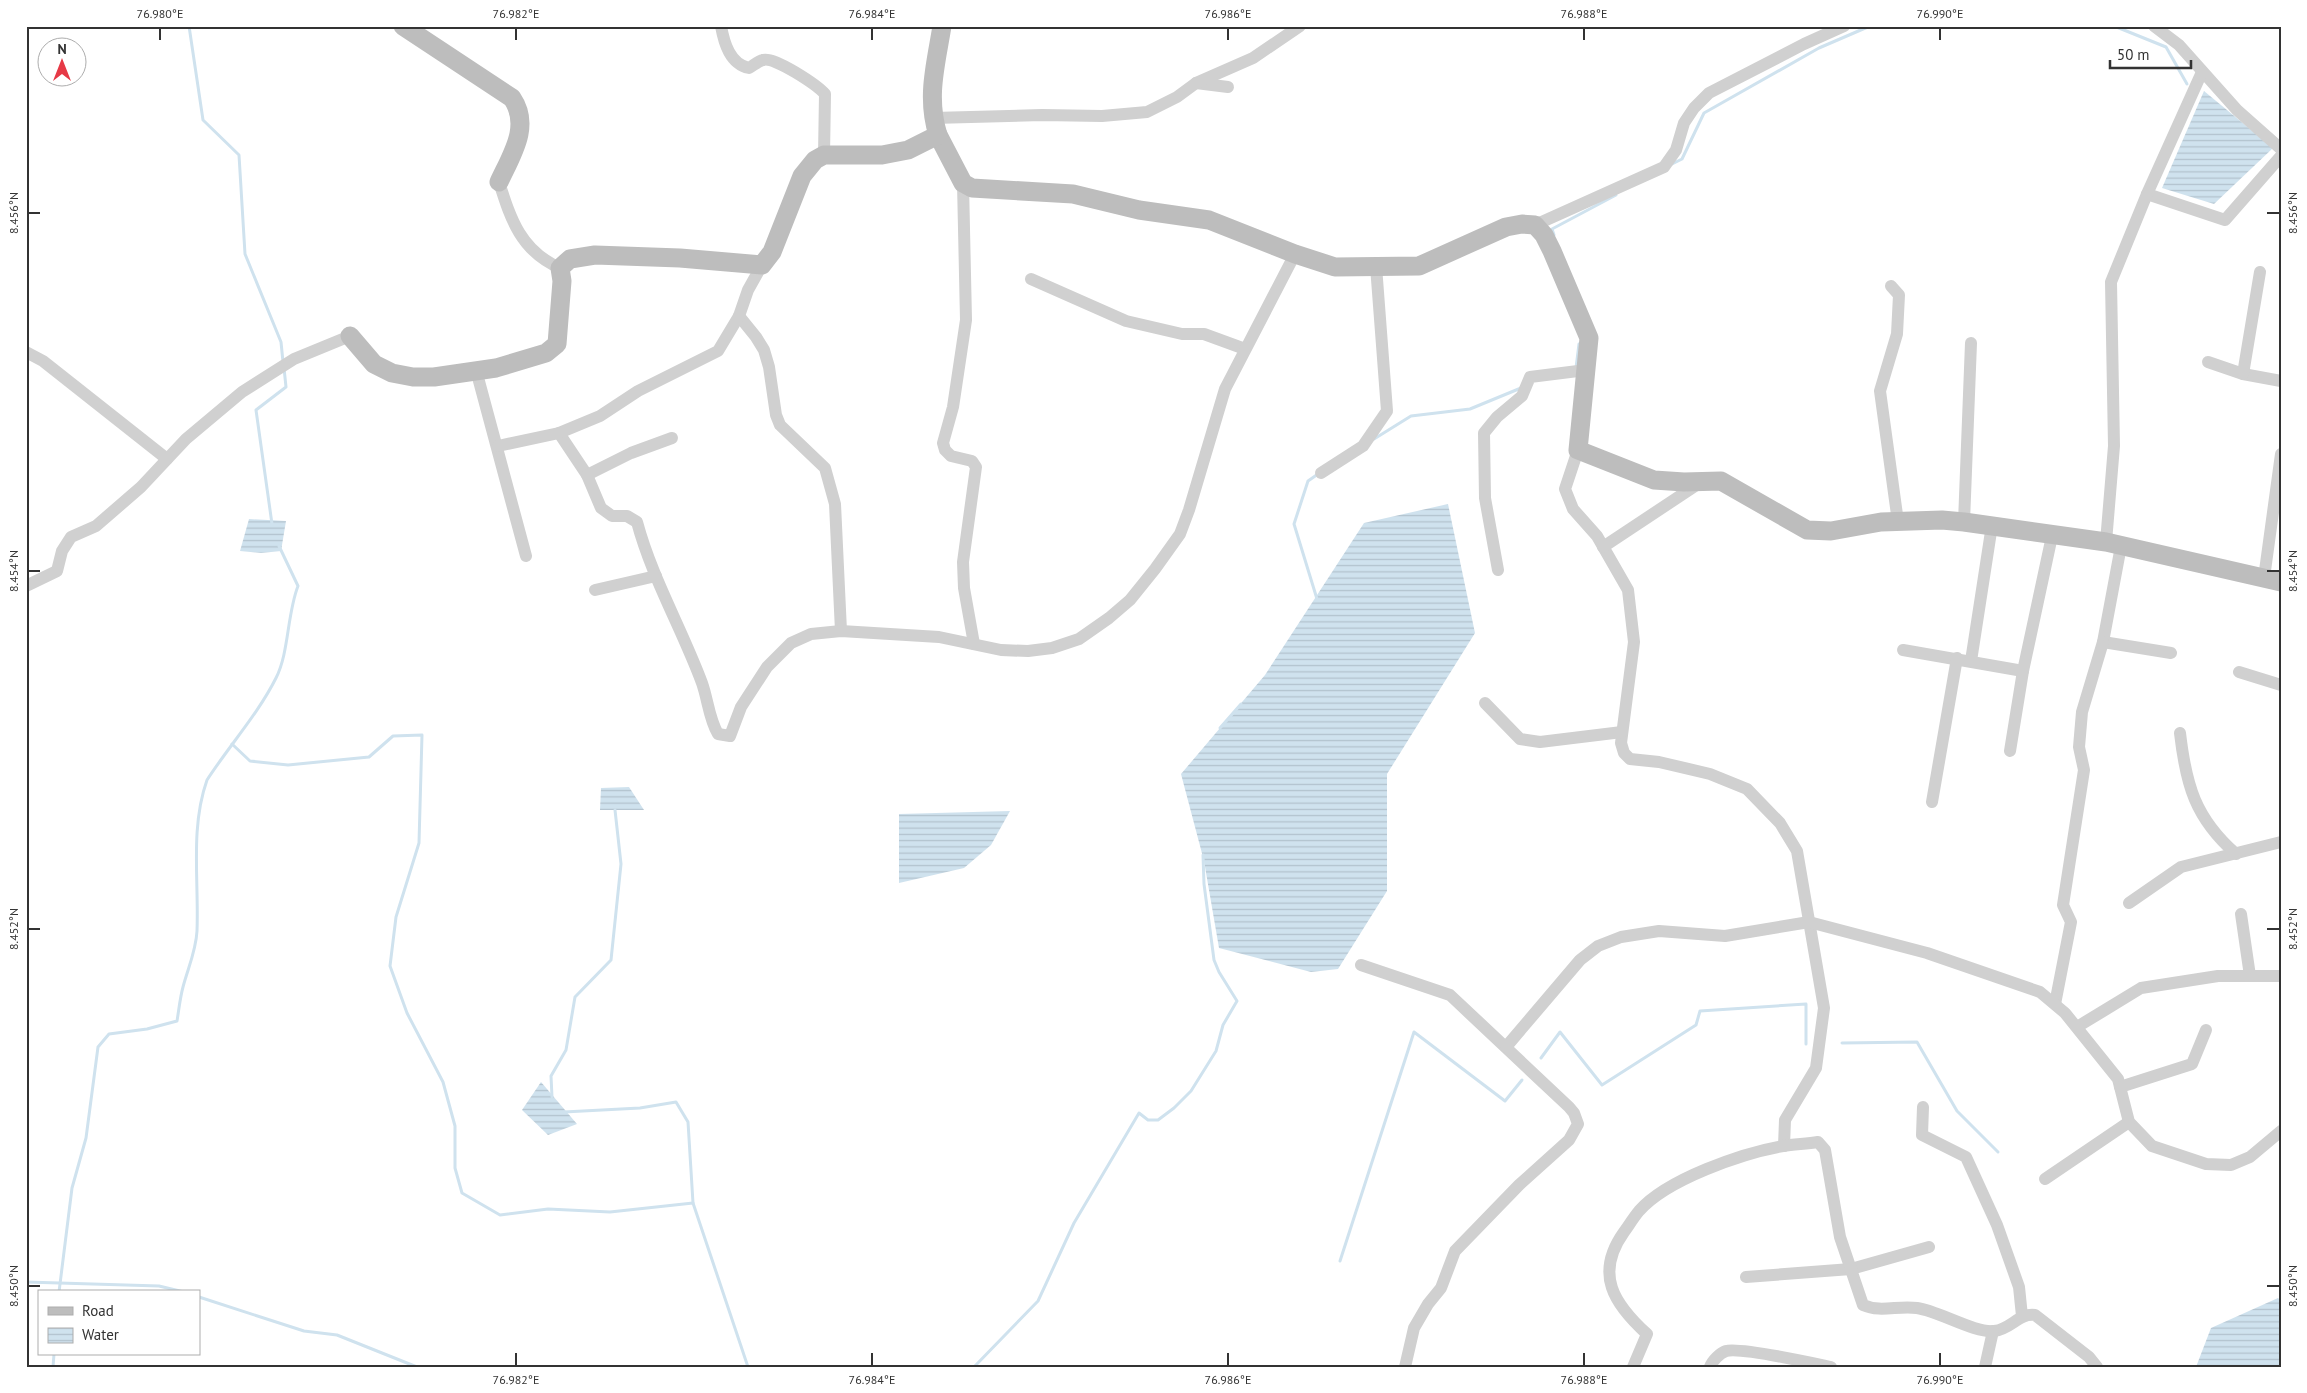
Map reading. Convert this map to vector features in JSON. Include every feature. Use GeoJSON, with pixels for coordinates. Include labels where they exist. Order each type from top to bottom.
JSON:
{"type":"FeatureCollection","features":[{"type":"Feature","properties":{"kind":"street"},"geometry":{"type":"LineString","coordinates":[[402,26],[512,98],[520,109],[522,125],[499,182],[508,211],[519,232],[533,252],[544,261],[560,268]]}},
{"type":"Feature","properties":{"kind":"street"},"geometry":{"type":"LineString","coordinates":[[721,26],[723,40],[729,52],[741,66],[749,68],[763,60],[770,60],[805,78],[819,87],[825,94],[824,155]]}},
{"type":"Feature","properties":{"kind":"street"},"geometry":{"type":"LineString","coordinates":[[942,26],[931,96],[935,126],[963,183],[966,320],[953,407],[943,443],[945,450],[951,456],[972,461],[976,467],[963,562],[964,588],[974,644]]}},
{"type":"Feature","properties":{"kind":"street"},"geometry":{"type":"LineString","coordinates":[[498,446],[559,433],[600,416],[638,391],[718,351],[739,316],[748,290],[775,245],[802,176],[815,160],[824,155],[858,157],[908,150],[935,126],[1042,115],[1102,116],[1147,112],[1177,97],[1196,83],[1253,58],[1300,26]]}},
{"type":"Feature","properties":{"kind":"street"},"geometry":{"type":"LineString","coordinates":[[963,183],[972,188],[994,191],[1073,194],[1139,210],[1209,220],[1335,267],[1419,266],[1506,227],[1522,224],[1535,225],[1664,167],[1676,150],[1684,123],[1694,108],[1709,93],[1804,44],[1844,26]]}},
{"type":"Feature","properties":{"kind":"street"},"geometry":{"type":"LineString","coordinates":[[2158,28],[2179,46],[2237,110],[2281,149]]}},
{"type":"Feature","properties":{"kind":"street"},"geometry":{"type":"LineString","coordinates":[[2054,1004],[2071,922],[2063,905],[2084,770],[2079,747],[2082,712],[2103,642],[2113,544],[2114,446],[2111,282],[2147,194],[2202,72]]}},
{"type":"Feature","properties":{"kind":"street"},"geometry":{"type":"LineString","coordinates":[[1196,83],[1228,87]]}},
{"type":"Feature","properties":{"kind":"street"},"geometry":{"type":"LineString","coordinates":[[2147,194],[2225,220],[2281,156]]}},
{"type":"Feature","properties":{"kind":"street"},"geometry":{"type":"LineString","coordinates":[[1535,225],[1544,235],[1552,251],[1589,338],[1578,450],[1565,489],[1572,509],[1597,536],[1628,590],[1634,642],[1621,743],[1624,754],[1630,759],[1659,762],[1710,774],[1747,789],[1780,823],[1797,851],[1824,1008],[1816,1068],[1786,1120],[1784,1146]]}},
{"type":"Feature","properties":{"kind":"street"},"geometry":{"type":"LineString","coordinates":[[560,268],[570,259],[595,254],[680,258],[762,265]]}},
{"type":"Feature","properties":{"kind":"street"},"geometry":{"type":"LineString","coordinates":[[559,433],[587,475],[601,508],[612,516],[634,518],[637,522],[656,576],[702,684],[713,725],[718,734],[730,736],[741,707],[767,668],[791,643],[811,634],[841,631],[939,637],[1001,650],[1028,651],[1052,648],[1079,639],[1109,618],[1130,600],[1155,570],[1180,534],[1225,389],[1244,349],[1296,254]]}},
{"type":"Feature","properties":{"kind":"street"},"geometry":{"type":"LineString","coordinates":[[1321,472],[1364,446],[1387,411],[1376,266]]}},
{"type":"Feature","properties":{"kind":"street"},"geometry":{"type":"LineString","coordinates":[[26,586],[56,571],[62,551],[71,537],[96,526],[141,487],[186,439],[242,392],[290,361],[350,336],[374,364],[392,373],[413,377],[434,377],[496,368],[546,353],[556,344],[561,291],[560,268]]}},
{"type":"Feature","properties":{"kind":"street"},"geometry":{"type":"LineString","coordinates":[[2243,374],[2260,272]]}},
{"type":"Feature","properties":{"kind":"street"},"geometry":{"type":"LineString","coordinates":[[1031,279],[1126,321],[1182,334],[1204,334],[1244,349]]}},
{"type":"Feature","properties":{"kind":"street"},"geometry":{"type":"LineString","coordinates":[[1891,286],[1899,295],[1898,326],[1880,391],[1898,522]]}},
{"type":"Feature","properties":{"kind":"street"},"geometry":{"type":"LineString","coordinates":[[739,316],[764,350],[769,367],[776,415],[780,425],[825,468],[835,504],[841,631]]}},
{"type":"Feature","properties":{"kind":"street"},"geometry":{"type":"LineString","coordinates":[[1964,522],[1971,343]]}},
{"type":"Feature","properties":{"kind":"street"},"geometry":{"type":"LineString","coordinates":[[26,352],[43,361],[167,460]]}},
{"type":"Feature","properties":{"kind":"street"},"geometry":{"type":"LineString","coordinates":[[2208,362],[2243,374],[2281,381]]}},
{"type":"Feature","properties":{"kind":"street"},"geometry":{"type":"LineString","coordinates":[[476,370],[498,446],[526,556]]}},
{"type":"Feature","properties":{"kind":"street"},"geometry":{"type":"LineString","coordinates":[[1498,570],[1485,498],[1484,433],[1497,417],[1522,396],[1530,377],[1586,370]]}},
{"type":"Feature","properties":{"kind":"street"},"geometry":{"type":"LineString","coordinates":[[587,475],[631,453],[672,438]]}},
{"type":"Feature","properties":{"kind":"street"},"geometry":{"type":"LineString","coordinates":[[1578,450],[1654,480],[1721,481],[1807,530],[1831,531],[1881,522],[1942,520],[1992,525],[2052,536],[2113,544],[2272,580],[2281,454]]}},
{"type":"Feature","properties":{"kind":"street"},"geometry":{"type":"LineString","coordinates":[[1603,547],[1701,481]]}},
{"type":"Feature","properties":{"kind":"street"},"geometry":{"type":"LineString","coordinates":[[1971,660],[1992,525]]}},
{"type":"Feature","properties":{"kind":"street"},"geometry":{"type":"LineString","coordinates":[[2010,751],[2023,671],[2052,536]]}},
{"type":"Feature","properties":{"kind":"street"},"geometry":{"type":"LineString","coordinates":[[595,590],[656,576]]}},
{"type":"Feature","properties":{"kind":"street"},"geometry":{"type":"LineString","coordinates":[[2103,642],[2171,653]]}},
{"type":"Feature","properties":{"kind":"street"},"geometry":{"type":"LineString","coordinates":[[1903,650],[1971,660],[2023,671]]}},
{"type":"Feature","properties":{"kind":"street"},"geometry":{"type":"LineString","coordinates":[[1932,802],[1957,658]]}},
{"type":"Feature","properties":{"kind":"street"},"geometry":{"type":"LineString","coordinates":[[2239,672],[2281,685]]}},
{"type":"Feature","properties":{"kind":"street"},"geometry":{"type":"LineString","coordinates":[[1485,703],[1520,739],[1540,742],[1622,732]]}},
{"type":"Feature","properties":{"kind":"street"},"geometry":{"type":"LineString","coordinates":[[2180,733],[2184,769],[2195,800],[2206,823],[2236,854]]}},
{"type":"Feature","properties":{"kind":"street"},"geometry":{"type":"LineString","coordinates":[[2129,903],[2181,867],[2281,842]]}},
{"type":"Feature","properties":{"kind":"street"},"geometry":{"type":"LineString","coordinates":[[2242,914],[2250,976]]}},
{"type":"Feature","properties":{"kind":"street"},"geometry":{"type":"LineString","coordinates":[[1506,1047],[1580,960],[1598,946],[1621,937],[1659,931],[1725,936],[1809,922],[1927,953],[2040,992],[2065,1013],[2118,1079],[2129,1122],[2152,1146],[2206,1164],[2231,1165],[2250,1157],[2281,1131]]}},
{"type":"Feature","properties":{"kind":"street"},"geometry":{"type":"LineString","coordinates":[[1361,965],[1450,995],[1574,1113],[1578,1124],[1577,1129],[1569,1140],[1519,1185],[1455,1251],[1441,1288],[1428,1304],[1414,1328],[1405,1367]]}},
{"type":"Feature","properties":{"kind":"street"},"geometry":{"type":"LineString","coordinates":[[2077,1027],[2141,988],[2218,976],[2281,976]]}},
{"type":"Feature","properties":{"kind":"street"},"geometry":{"type":"LineString","coordinates":[[2120,1087],[2192,1064],[2206,1030]]}},
{"type":"Feature","properties":{"kind":"street"},"geometry":{"type":"LineString","coordinates":[[1923,1107],[1922,1135],[1966,1158],[1997,1226],[2019,1288],[2022,1316]]}},
{"type":"Feature","properties":{"kind":"street"},"geometry":{"type":"LineString","coordinates":[[2046,1179],[2129,1122]]}},
{"type":"Feature","properties":{"kind":"street"},"geometry":{"type":"LineString","coordinates":[[1632,1367],[1647,1334],[1621,1307],[1613,1289],[1608,1270],[1612,1252],[1640,1210],[1665,1191],[1693,1175],[1737,1159],[1784,1146],[1818,1142],[1822,1146],[1827,1160],[1840,1237],[1863,1305],[1882,1309],[1916,1308],[1993,1332],[2010,1327],[2022,1316],[2035,1315],[2089,1357],[2097,1367]]}},
{"type":"Feature","properties":{"kind":"street"},"geometry":{"type":"LineString","coordinates":[[1746,1277],[1851,1269],[1929,1246]]}},
{"type":"Feature","properties":{"kind":"street"},"geometry":{"type":"LineString","coordinates":[[1985,1367],[1993,1332]]}},
{"type":"Feature","properties":{"kind":"street"},"geometry":{"type":"LineString","coordinates":[[1710,1367],[1712,1362],[1726,1351],[1741,1351],[1831,1367]]}},
{"type":"Feature","properties":{"kind":"water"},"geometry":{"type":"Polygon","coordinates":[[[2204,91],[2273,148],[2214,204],[2162,188],[2204,91]]]}},
{"type":"Feature","properties":{"kind":"water"},"geometry":{"type":"Polygon","coordinates":[[[1448,504],[1475,633],[1387,774],[1387,891],[1338,969],[1311,972],[1219,948],[1204,861],[1181,774],[1265,675],[1364,523],[1448,504]]]}},
{"type":"Feature","properties":{"kind":"water"},"geometry":{"type":"Polygon","coordinates":[[[249,519],[286,521],[281,551],[261,553],[240,551],[249,519]]]}},
{"type":"Feature","properties":{"kind":"water"},"geometry":{"type":"Polygon","coordinates":[[[629,787],[644,810],[600,810],[601,788],[629,787]]]}},
{"type":"Feature","properties":{"kind":"water"},"geometry":{"type":"Polygon","coordinates":[[[1010,811],[991,845],[964,868],[899,883],[899,814],[1010,811]]]}},
{"type":"Feature","properties":{"kind":"water"},"geometry":{"type":"Polygon","coordinates":[[[541,1082],[577,1124],[548,1135],[522,1110],[541,1082]]]}},
{"type":"Feature","properties":{"kind":"water"},"geometry":{"type":"Polygon","coordinates":[[[2278,1298],[2281,1301],[2281,1365],[2196,1367],[2211,1328],[2278,1298]]]}},
{"type":"Feature","properties":{"kind":"waterway"},"geometry":{"type":"LineString","coordinates":[[189,26],[203,120],[239,155],[245,254],[281,342],[283,362]]}},
{"type":"Feature","properties":{"kind":"waterway"},"geometry":{"type":"LineString","coordinates":[[1672,164],[1682,159],[1704,113],[1819,48],[1870,26]]}},
{"type":"Feature","properties":{"kind":"waterway"},"geometry":{"type":"LineString","coordinates":[[2114,26],[2166,47],[2187,84]]}},
{"type":"Feature","properties":{"kind":"waterway"},"geometry":{"type":"LineString","coordinates":[[1554,235],[1552,229],[1616,195]]}},
{"type":"Feature","properties":{"kind":"waterway"},"geometry":{"type":"LineString","coordinates":[[1576,368],[1579,344]]}},
{"type":"Feature","properties":{"kind":"waterway"},"geometry":{"type":"LineString","coordinates":[[272,524],[256,410],[286,387],[284,368]]}},
{"type":"Feature","properties":{"kind":"waterway"},"geometry":{"type":"LineString","coordinates":[[1374,439],[1411,416],[1470,409],[1521,388]]}},
{"type":"Feature","properties":{"kind":"waterway"},"geometry":{"type":"LineString","coordinates":[[1317,599],[1294,524],[1308,481],[1318,474]]}},
{"type":"Feature","properties":{"kind":"waterway"},"geometry":{"type":"LineString","coordinates":[[59,1290],[72,1188],[86,1138],[98,1047],[109,1034],[147,1029],[177,1021],[182,991],[197,931],[197,836],[202,798],[207,780],[261,704],[276,678],[283,657],[294,597],[298,586],[279,546]]}},
{"type":"Feature","properties":{"kind":"waterway"},"geometry":{"type":"LineString","coordinates":[[1220,728],[1241,704]]}},
{"type":"Feature","properties":{"kind":"waterway"},"geometry":{"type":"LineString","coordinates":[[232,744],[250,761],[288,765],[369,757],[393,736],[422,735],[419,843],[396,917],[390,966],[407,1013],[443,1082],[455,1126],[455,1168],[462,1193],[500,1215],[548,1209],[610,1212],[693,1203],[748,1367]]}},
{"type":"Feature","properties":{"kind":"waterway"},"geometry":{"type":"LineString","coordinates":[[552,1097],[551,1076],[566,1050],[575,997],[611,960],[621,864],[615,810]]}},
{"type":"Feature","properties":{"kind":"waterway"},"geometry":{"type":"LineString","coordinates":[[974,1367],[1038,1301],[1074,1223],[1139,1113],[1148,1120],[1158,1120],[1174,1108],[1191,1091],[1216,1051],[1223,1025],[1237,1001],[1219,972],[1214,960],[1204,884],[1203,855]]}},
{"type":"Feature","properties":{"kind":"waterway"},"geometry":{"type":"LineString","coordinates":[[1541,1058],[1560,1032],[1602,1085],[1696,1025],[1700,1011],[1806,1004],[1806,1044]]}},
{"type":"Feature","properties":{"kind":"waterway"},"geometry":{"type":"LineString","coordinates":[[1340,1261],[1414,1032],[1505,1101],[1522,1080]]}},
{"type":"Feature","properties":{"kind":"waterway"},"geometry":{"type":"LineString","coordinates":[[1842,1043],[1917,1042],[1957,1111],[1998,1152]]}},
{"type":"Feature","properties":{"kind":"waterway"},"geometry":{"type":"LineString","coordinates":[[564,1112],[640,1108],[676,1102],[688,1122],[693,1203]]}},
{"type":"Feature","properties":{"kind":"waterway"},"geometry":{"type":"LineString","coordinates":[[26,1282],[159,1286],[176,1290]]}},
{"type":"Feature","properties":{"kind":"waterway"},"geometry":{"type":"LineString","coordinates":[[200,1297],[304,1331],[337,1335],[417,1367]]}},
{"type":"Feature","properties":{"kind":"waterway"},"geometry":{"type":"LineString","coordinates":[[53,1367],[54,1356]]}}]}
